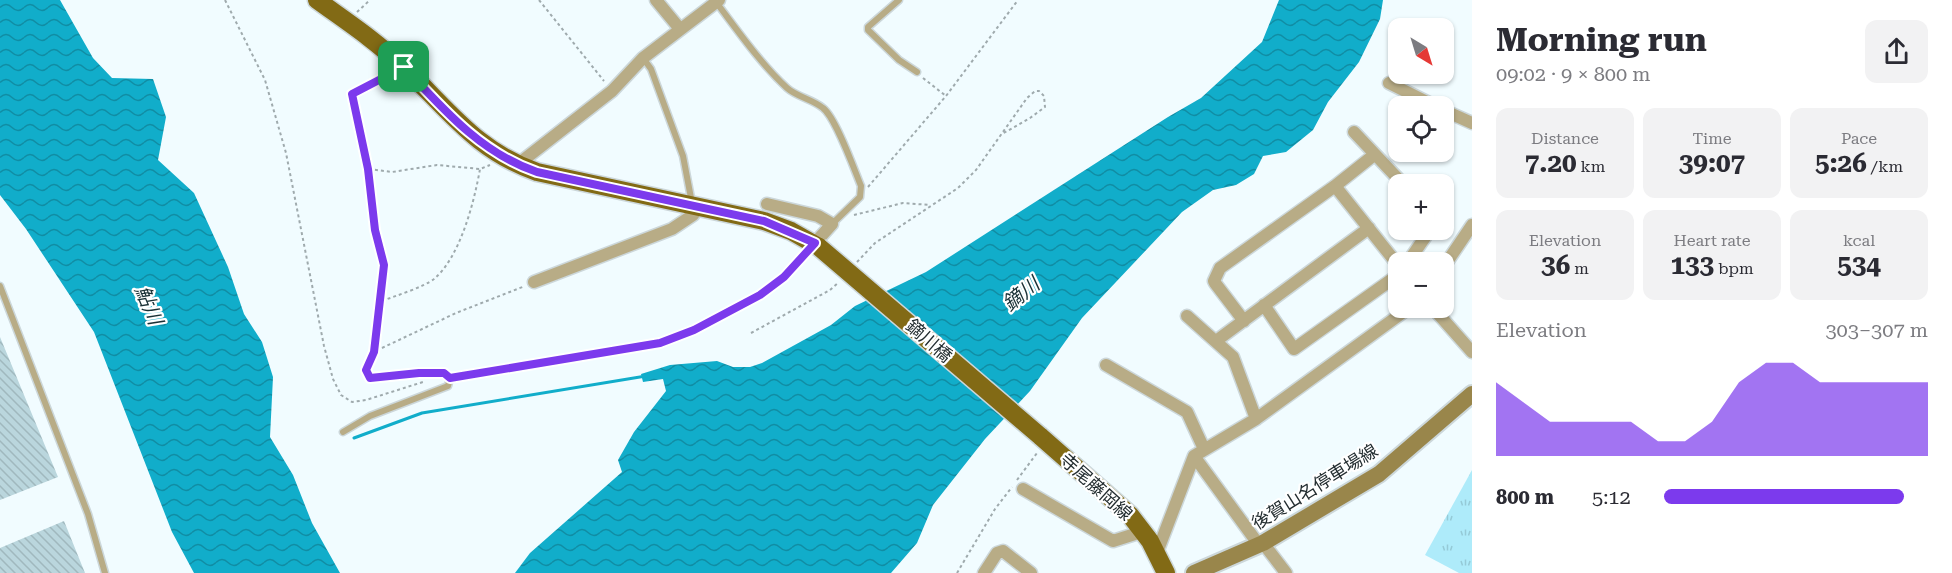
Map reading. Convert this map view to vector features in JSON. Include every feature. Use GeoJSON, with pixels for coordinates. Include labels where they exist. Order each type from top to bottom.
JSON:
{"type":"FeatureCollection","features":[{"type":"Feature","properties":{"kind":"main road"},"geometry":{"type":"LineString","coordinates":[[320,1],[404,67],[473,136],[510,161],[537,172],[764,221],[817,245]]}},
{"type":"Feature","properties":{"kind":"main road","name":"鏑川橋"},"geometry":{"type":"LineString","coordinates":[[817,245],[1043,438]]}},
{"type":"Feature","properties":{"kind":"main road","name":"後賀山名停車場線"},"geometry":{"type":"LineString","coordinates":[[1194,573],[1261,544],[1379,474],[1472,394]]}},
{"type":"Feature","properties":{"kind":"main road","name":"寺尾藤岡線"},"geometry":{"type":"LineString","coordinates":[[1043,438],[1116,501],[1142,529],[1166,573]]}},
{"type":"Feature","properties":{"kind":"street"},"geometry":{"type":"LineString","coordinates":[[656,0],[680,29]]}},
{"type":"Feature","properties":{"kind":"street"},"geometry":{"type":"LineString","coordinates":[[510,161],[612,91],[643,58],[718,1]]}},
{"type":"Feature","properties":{"kind":"street"},"geometry":{"type":"LineString","coordinates":[[1391,84],[1415,96]]}},
{"type":"Feature","properties":{"kind":"street"},"geometry":{"type":"LineString","coordinates":[[1454,115],[1472,123]]}},
{"type":"Feature","properties":{"kind":"street"},"geometry":{"type":"LineString","coordinates":[[1354,132],[1393,174]]}},
{"type":"Feature","properties":{"kind":"street"},"geometry":{"type":"LineString","coordinates":[[1244,321],[1214,281],[1220,268],[1335,186],[1374,155]]}},
{"type":"Feature","properties":{"kind":"street"},"geometry":{"type":"LineString","coordinates":[[1335,186],[1388,252]]}},
{"type":"Feature","properties":{"kind":"street"},"geometry":{"type":"LineString","coordinates":[[767,204],[818,216],[832,224],[817,245]]}},
{"type":"Feature","properties":{"kind":"street"},"geometry":{"type":"LineString","coordinates":[[534,282],[672,229],[693,215],[695,206]]}},
{"type":"Feature","properties":{"kind":"street"},"geometry":{"type":"LineString","coordinates":[[1454,252],[1472,225]]}},
{"type":"Feature","properties":{"kind":"street"},"geometry":{"type":"LineString","coordinates":[[1216,341],[1369,228]]}},
{"type":"Feature","properties":{"kind":"street"},"geometry":{"type":"LineString","coordinates":[[1264,306],[1294,349],[1388,281]]}},
{"type":"Feature","properties":{"kind":"street"},"geometry":{"type":"LineString","coordinates":[[1187,316],[1233,357],[1256,419]]}},
{"type":"Feature","properties":{"kind":"street"},"geometry":{"type":"LineString","coordinates":[[1156,555],[1199,452],[1256,419],[1395,318]]}},
{"type":"Feature","properties":{"kind":"street"},"geometry":{"type":"LineString","coordinates":[[1442,318],[1472,352]]}},
{"type":"Feature","properties":{"kind":"street"},"geometry":{"type":"LineString","coordinates":[[1106,365],[1187,412],[1199,452],[1261,544],[1286,573]]}},
{"type":"Feature","properties":{"kind":"street"},"geometry":{"type":"LineString","coordinates":[[1023,489],[1113,541],[1135,534],[1142,529]]}},
{"type":"Feature","properties":{"kind":"street"},"geometry":{"type":"LineString","coordinates":[[984,573],[997,553],[1003,551],[1030,573]]}},
{"type":"Feature","properties":{"kind":"lane"},"geometry":{"type":"LineString","coordinates":[[899,0],[868,27],[868,30],[899,60],[917,72]]}},
{"type":"Feature","properties":{"kind":"lane"},"geometry":{"type":"LineString","coordinates":[[718,1],[746,42],[786,87],[824,108],[837,130],[861,186],[861,192],[856,201],[832,224]]}},
{"type":"Feature","properties":{"kind":"lane"},"geometry":{"type":"LineString","coordinates":[[643,58],[651,69],[682,156],[691,198],[695,206]]}},
{"type":"Feature","properties":{"kind":"lane"},"geometry":{"type":"LineString","coordinates":[[0,286],[84,504],[105,573]]}},
{"type":"Feature","properties":{"kind":"lane"},"geometry":{"type":"LineString","coordinates":[[343,432],[370,416],[448,386],[450,378],[444,373],[370,378],[366,370],[374,352]]}},
{"type":"Feature","properties":{"kind":"path"},"geometry":{"type":"LineString","coordinates":[[225,0],[265,80],[286,153],[324,346],[333,380],[341,395],[352,402],[366,400],[420,383],[660,343],[694,330],[760,295],[784,277],[817,245]]}},
{"type":"Feature","properties":{"kind":"path"},"geometry":{"type":"LineString","coordinates":[[347,20],[370,0]]}},
{"type":"Feature","properties":{"kind":"path"},"geometry":{"type":"LineString","coordinates":[[539,0],[612,91]]}},
{"type":"Feature","properties":{"kind":"path"},"geometry":{"type":"LineString","coordinates":[[874,180],[945,96],[1018,0]]}},
{"type":"Feature","properties":{"kind":"path"},"geometry":{"type":"LineString","coordinates":[[374,352],[384,265],[375,230],[368,169],[352,94],[404,67]]}},
{"type":"Feature","properties":{"kind":"path"},"geometry":{"type":"LineString","coordinates":[[917,72],[945,96]]}},
{"type":"Feature","properties":{"kind":"path"},"geometry":{"type":"LineString","coordinates":[[852,268],[874,243],[958,188],[976,170],[1027,98],[1035,91],[1039,91],[1044,96],[1045,107],[1002,134]]}},
{"type":"Feature","properties":{"kind":"path"},"geometry":{"type":"LineString","coordinates":[[368,169],[392,172],[437,165],[480,169],[510,161]]}},
{"type":"Feature","properties":{"kind":"path"},"geometry":{"type":"LineString","coordinates":[[381,301],[434,278],[458,247],[476,195],[480,169]]}},
{"type":"Feature","properties":{"kind":"path"},"geometry":{"type":"LineString","coordinates":[[832,224],[850,215],[903,203],[930,205]]}},
{"type":"Feature","properties":{"kind":"path"},"geometry":{"type":"LineString","coordinates":[[751,333],[830,290],[844,277]]}},
{"type":"Feature","properties":{"kind":"path"},"geometry":{"type":"LineString","coordinates":[[374,352],[456,313],[534,282]]}},
{"type":"Feature","properties":{"kind":"path"},"geometry":{"type":"LineString","coordinates":[[957,573],[995,509],[1043,438]]}},
{"type":"Feature","properties":{"kind":"green space"},"geometry":{"type":"Polygon","coordinates":[[[1472,470],[1472,573],[1459,573],[1425,555],[1472,470]]]}},
{"type":"Feature","properties":{"kind":"water","name":"鮎川"},"geometry":{"type":"Polygon","coordinates":[[[0,0],[60,0],[93,58],[112,78],[153,79],[166,117],[158,160],[194,193],[228,267],[244,314],[262,342],[273,377],[270,437],[293,475],[312,523],[340,573],[194,573],[172,532],[94,332],[26,229],[0,195],[0,0]]]}},
{"type":"Feature","properties":{"kind":"water","name":"鏑川"},"geometry":{"type":"Polygon","coordinates":[[[1279,0],[1383,0],[1380,19],[1359,62],[1328,102],[1313,130],[1286,152],[1263,156],[1254,174],[1236,185],[1213,190],[1182,212],[1082,318],[1030,391],[985,439],[933,505],[917,543],[891,573],[515,573],[530,553],[622,472],[618,460],[634,432],[666,391],[663,379],[643,382],[641,374],[670,365],[717,361],[733,367],[750,367],[762,363],[831,325],[855,306],[926,272],[1201,98],[1262,42],[1279,0]]]}},
{"type":"Feature","properties":{"kind":"building"},"geometry":{"type":"Polygon","coordinates":[[[0,337],[58,477],[0,500],[0,337]]]}},
{"type":"Feature","properties":{"kind":"building"},"geometry":{"type":"Polygon","coordinates":[[[64,521],[85,573],[0,573],[0,548],[64,521]]]}},
{"type":"Feature","properties":{"kind":"waterway"},"geometry":{"type":"LineString","coordinates":[[354,438],[422,413],[646,376]]}},
{"type":"Feature","properties":{"kind":"route"},"geometry":{"type":"LineString","coordinates":[[404,67],[448,114],[473,136],[492,151],[517,165],[537,172],[764,221],[778,225],[815,243],[800,262],[760,295],[694,330],[660,343],[450,378],[444,373],[419,373],[370,378],[366,370],[374,352],[384,265],[375,230],[368,169],[352,94],[404,67]]}}]}
